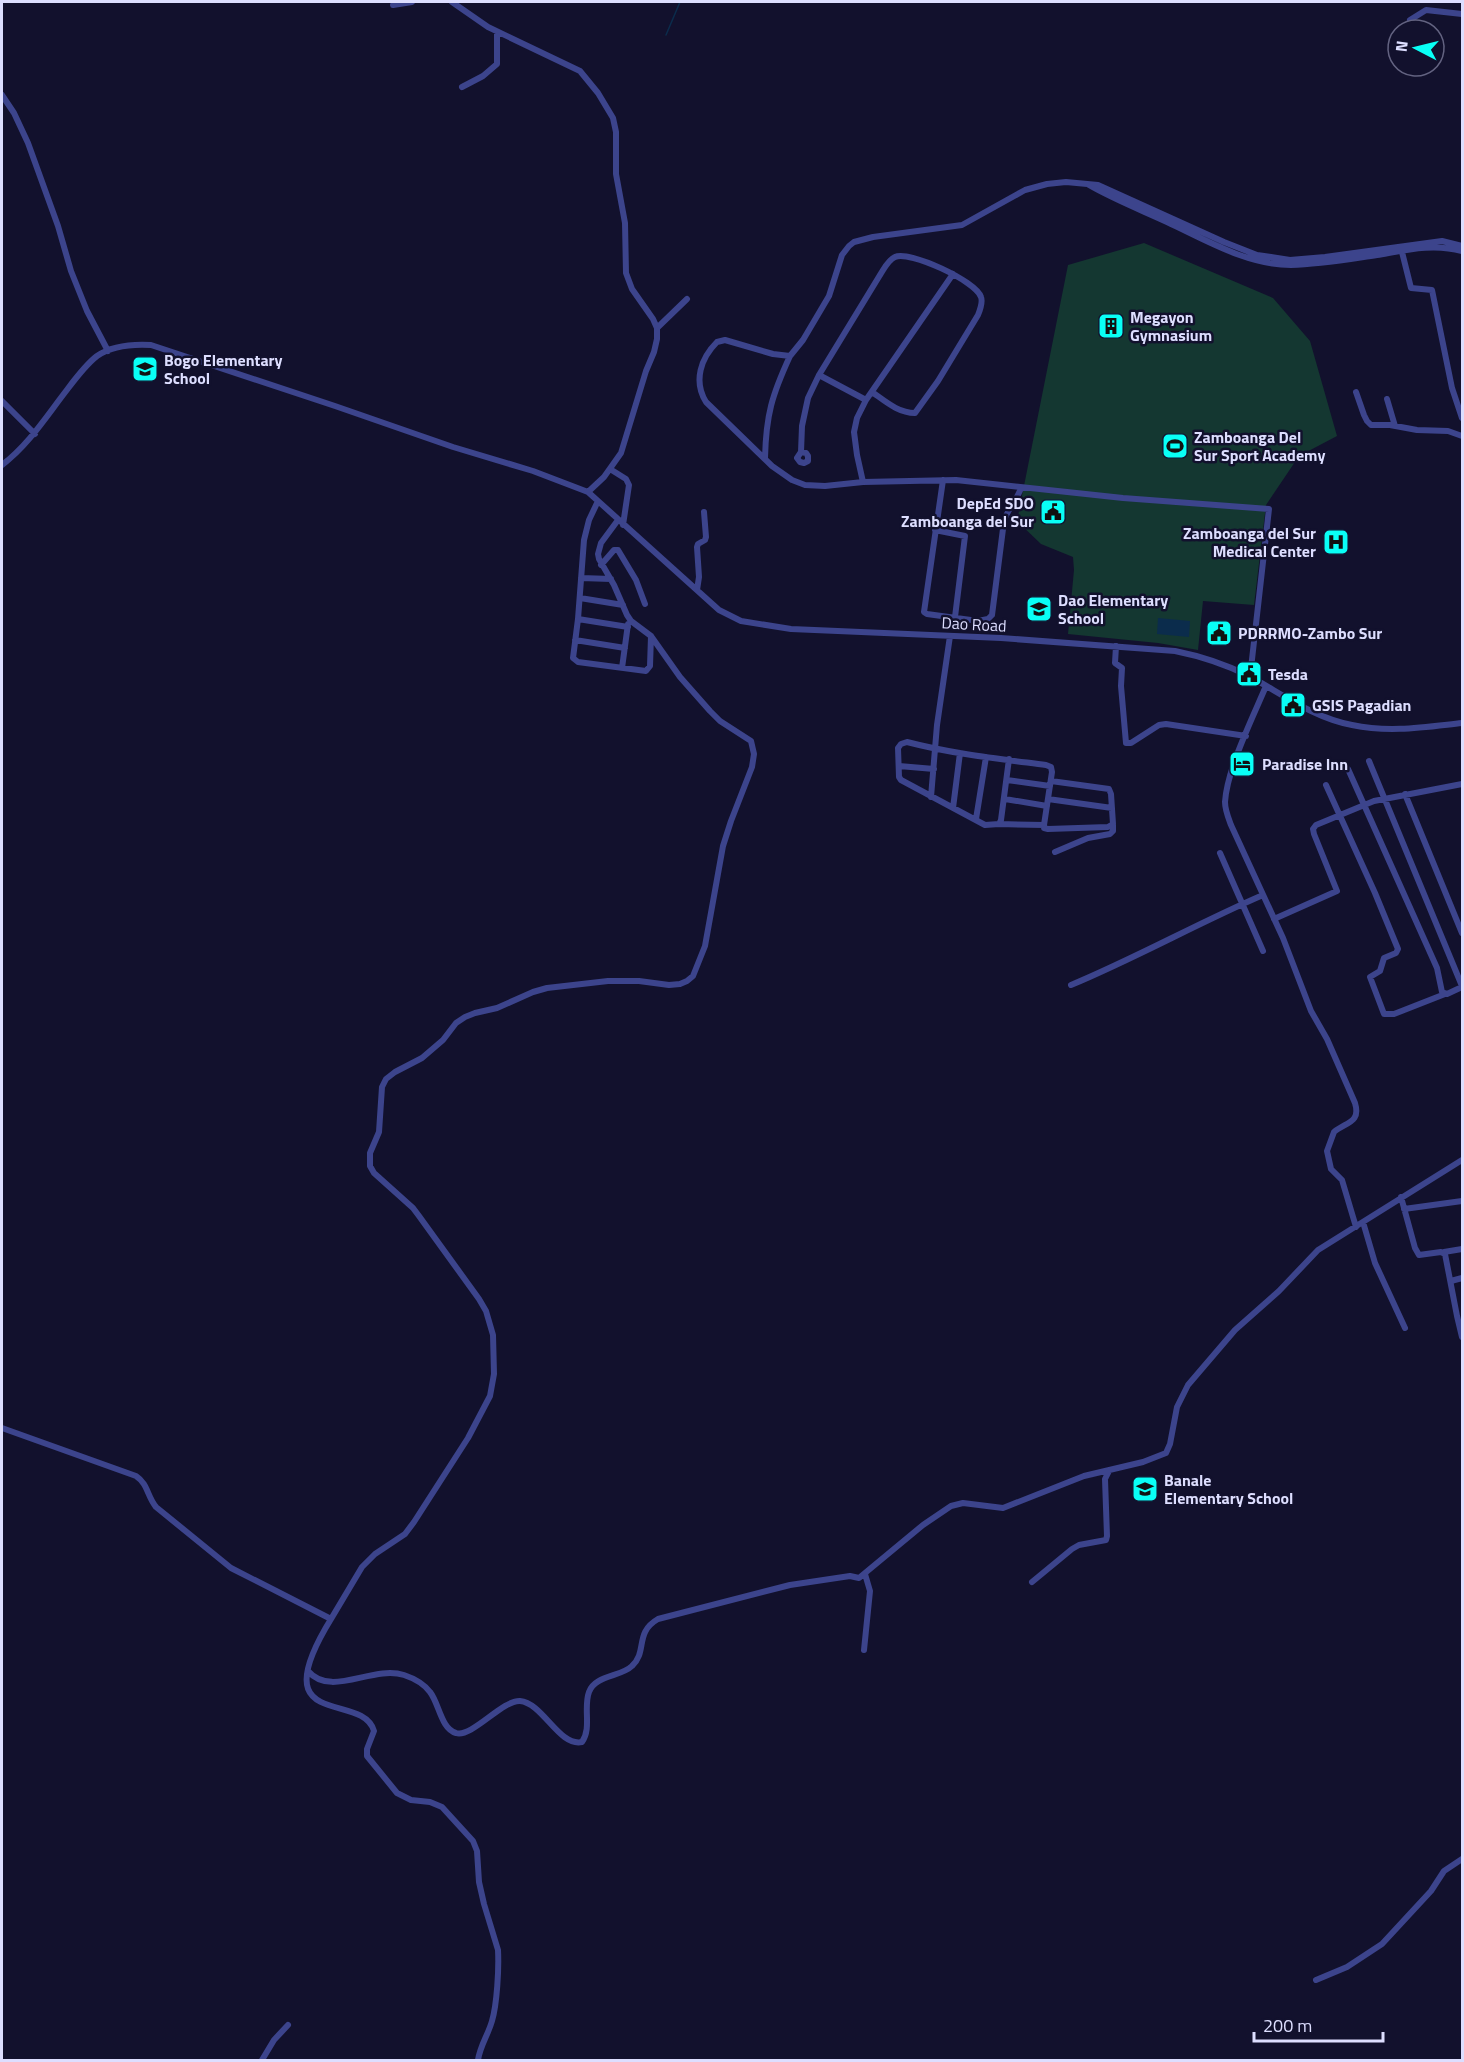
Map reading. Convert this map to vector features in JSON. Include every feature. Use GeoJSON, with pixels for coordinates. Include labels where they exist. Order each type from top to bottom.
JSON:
{"type":"FeatureCollection","features":[{"type":"Feature","properties":{"kind":"street"},"geometry":{"type":"LineString","coordinates":[[393,5],[412,2]]}},
{"type":"Feature","properties":{"kind":"street"},"geometry":{"type":"LineString","coordinates":[[2,465],[34,434],[76,378],[97,357],[123,346],[151,345],[335,405],[453,447],[533,471],[588,492],[610,469],[622,448],[654,352],[657,328],[647,309],[632,289],[626,273],[625,224],[616,174],[616,132],[613,118],[588,79],[574,68],[497,32],[452,2]]}},
{"type":"Feature","properties":{"kind":"street"},"geometry":{"type":"LineString","coordinates":[[1413,18],[1426,10],[1462,14]]}},
{"type":"Feature","properties":{"kind":"street"},"geometry":{"type":"LineString","coordinates":[[462,87],[483,76],[497,64],[497,32]]}},
{"type":"Feature","properties":{"kind":"street"},"geometry":{"type":"LineString","coordinates":[[2,95],[14,112],[28,143],[58,226],[71,271],[87,310],[108,351]]}},
{"type":"Feature","properties":{"kind":"street"},"geometry":{"type":"LineString","coordinates":[[765,459],[769,406],[790,356],[820,313],[833,287],[842,255],[854,242],[908,231],[962,225],[1025,190],[1066,182],[1098,185],[1206,235],[1257,255],[1290,260],[1401,248],[1442,241],[1462,246]]}},
{"type":"Feature","properties":{"kind":"street"},"geometry":{"type":"LineString","coordinates":[[1401,248],[1441,246],[1462,251]]}},
{"type":"Feature","properties":{"kind":"street"},"geometry":{"type":"LineString","coordinates":[[1401,248],[1412,288],[1432,290],[1452,388],[1462,418]]}},
{"type":"Feature","properties":{"kind":"street"},"geometry":{"type":"LineString","coordinates":[[801,452],[803,415],[808,398],[819,375],[892,258],[908,256],[953,274],[979,293],[982,303],[978,315],[938,381],[915,413],[901,411],[872,392]]}},
{"type":"Feature","properties":{"kind":"street"},"geometry":{"type":"LineString","coordinates":[[863,482],[856,455],[854,432],[857,418],[866,400],[953,274]]}},
{"type":"Feature","properties":{"kind":"street"},"geometry":{"type":"LineString","coordinates":[[657,328],[687,299]]}},
{"type":"Feature","properties":{"kind":"street"},"geometry":{"type":"LineString","coordinates":[[790,356],[773,354],[740,343],[721,340],[708,352],[700,370],[700,388],[706,402],[765,459],[785,476],[805,485],[943,480],[1123,498],[1269,509],[1250,676]]}},
{"type":"Feature","properties":{"kind":"street"},"geometry":{"type":"LineString","coordinates":[[819,375],[866,400]]}},
{"type":"Feature","properties":{"kind":"street"},"geometry":{"type":"LineString","coordinates":[[1356,392],[1366,421],[1371,425],[1448,431],[1462,436]]}},
{"type":"Feature","properties":{"kind":"street"},"geometry":{"type":"LineString","coordinates":[[1387,399],[1395,426]]}},
{"type":"Feature","properties":{"kind":"street"},"geometry":{"type":"LineString","coordinates":[[2,401],[34,434]]}},
{"type":"Feature","properties":{"kind":"street"},"geometry":{"type":"LineString","coordinates":[[478,2061],[481,2046],[494,2013],[498,1950],[482,1893],[477,1851],[473,1841],[442,1807],[430,1802],[411,1800],[397,1793],[368,1756],[367,1749],[374,1731],[369,1722],[318,1701],[311,1695],[308,1688],[308,1671],[314,1651],[362,1567],[375,1554],[405,1534],[414,1522],[468,1438],[490,1396],[493,1381],[493,1335],[486,1311],[413,1208],[370,1166],[370,1153],[379,1132],[382,1087],[386,1079],[395,1072],[422,1058],[443,1040],[456,1023],[475,1013],[497,1008],[533,992],[555,987],[625,981],[680,984],[693,976],[705,946],[723,846],[730,821],[752,767],[753,746],[747,738],[720,721],[710,711],[680,677],[651,636],[629,618],[598,560],[599,549],[621,523],[629,485],[626,479],[610,469]]}},
{"type":"Feature","properties":{"kind":"street"},"geometry":{"type":"LineString","coordinates":[[943,480],[924,612],[984,621],[992,615],[1006,512],[1016,502],[1021,488]]}},
{"type":"Feature","properties":{"kind":"street","name":"Dao Road"},"geometry":{"type":"LineString","coordinates":[[588,492],[697,590],[731,617],[755,624],[791,629],[1116,646],[1184,653],[1222,664],[1250,676],[1303,707],[1351,725],[1397,730],[1462,723]]}},
{"type":"Feature","properties":{"kind":"street"},"geometry":{"type":"LineString","coordinates":[[598,501],[586,529],[573,655],[575,661],[648,671],[651,636]]}},
{"type":"Feature","properties":{"kind":"street"},"geometry":{"type":"LineString","coordinates":[[697,590],[699,573],[697,547],[706,537],[704,512]]}},
{"type":"Feature","properties":{"kind":"street"},"geometry":{"type":"LineString","coordinates":[[935,530],[965,536],[956,617]]}},
{"type":"Feature","properties":{"kind":"street"},"geometry":{"type":"LineString","coordinates":[[601,565],[614,550],[618,550],[636,580],[645,604]]}},
{"type":"Feature","properties":{"kind":"street"},"geometry":{"type":"LineString","coordinates":[[581,578],[610,579]]}},
{"type":"Feature","properties":{"kind":"street"},"geometry":{"type":"LineString","coordinates":[[580,598],[623,605]]}},
{"type":"Feature","properties":{"kind":"street"},"geometry":{"type":"LineString","coordinates":[[622,668],[629,618]]}},
{"type":"Feature","properties":{"kind":"street"},"geometry":{"type":"LineString","coordinates":[[578,619],[628,627]]}},
{"type":"Feature","properties":{"kind":"street"},"geometry":{"type":"LineString","coordinates":[[931,797],[937,725],[950,636]]}},
{"type":"Feature","properties":{"kind":"street"},"geometry":{"type":"LineString","coordinates":[[575,640],[625,648]]}},
{"type":"Feature","properties":{"kind":"street"},"geometry":{"type":"LineString","coordinates":[[1116,646],[1115,663],[1122,668],[1121,686],[1126,743],[1131,743],[1159,725],[1166,724],[1245,736]]}},
{"type":"Feature","properties":{"kind":"street"},"geometry":{"type":"LineString","coordinates":[[1266,686],[1245,736],[1227,792],[1225,808],[1289,952],[1311,1011],[1327,1039],[1356,1107],[1357,1113],[1352,1121],[1334,1132],[1327,1151],[1332,1171],[1342,1180],[1356,1227]]}},
{"type":"Feature","properties":{"kind":"street"},"geometry":{"type":"LineString","coordinates":[[1044,825],[980,824],[975,819],[899,778],[898,748],[907,742],[960,753],[1049,765],[1052,771],[1044,828],[1108,828],[1113,825]]}},
{"type":"Feature","properties":{"kind":"street"},"geometry":{"type":"LineString","coordinates":[[953,808],[960,753]]}},
{"type":"Feature","properties":{"kind":"street"},"geometry":{"type":"LineString","coordinates":[[975,819],[986,757]]}},
{"type":"Feature","properties":{"kind":"street"},"geometry":{"type":"LineString","coordinates":[[999,824],[1005,799],[1009,759]]}},
{"type":"Feature","properties":{"kind":"street"},"geometry":{"type":"LineString","coordinates":[[1326,785],[1398,949],[1396,953],[1384,958],[1380,971],[1370,977],[1384,1014],[1389,1015],[1462,986],[1369,761]]}},
{"type":"Feature","properties":{"kind":"street"},"geometry":{"type":"LineString","coordinates":[[899,766],[934,769]]}},
{"type":"Feature","properties":{"kind":"street"},"geometry":{"type":"LineString","coordinates":[[1348,769],[1437,968],[1442,992],[1445,994]]}},
{"type":"Feature","properties":{"kind":"street"},"geometry":{"type":"LineString","coordinates":[[1007,780],[1109,789],[1113,831],[1110,834],[1088,838],[1054,852]]}},
{"type":"Feature","properties":{"kind":"street"},"geometry":{"type":"LineString","coordinates":[[1274,920],[1337,890],[1314,834],[1313,829],[1316,825],[1365,804],[1462,784]]}},
{"type":"Feature","properties":{"kind":"street"},"geometry":{"type":"LineString","coordinates":[[1405,794],[1462,933]]}},
{"type":"Feature","properties":{"kind":"street"},"geometry":{"type":"LineString","coordinates":[[1005,799],[1112,808]]}},
{"type":"Feature","properties":{"kind":"street"},"geometry":{"type":"LineString","coordinates":[[1220,853],[1263,951]]}},
{"type":"Feature","properties":{"kind":"street"},"geometry":{"type":"LineString","coordinates":[[1071,985],[1126,962],[1263,895]]}},
{"type":"Feature","properties":{"kind":"street"},"geometry":{"type":"LineString","coordinates":[[308,1671],[329,1682],[381,1672],[403,1674],[414,1679],[430,1692],[446,1724],[456,1733],[466,1732],[511,1703],[524,1702],[534,1707],[567,1739],[579,1743],[584,1740],[586,1734],[588,1698],[591,1687],[605,1678],[631,1668],[638,1657],[647,1626],[658,1619],[790,1585],[850,1576],[859,1578],[923,1525],[951,1506],[963,1503],[1003,1508],[1084,1476],[1143,1462],[1166,1453],[1177,1407],[1192,1379],[1215,1350],[1255,1310],[1286,1285],[1311,1256],[1462,1160]]}},
{"type":"Feature","properties":{"kind":"street"},"geometry":{"type":"LineString","coordinates":[[1401,1197],[1419,1255],[1462,1249]]}},
{"type":"Feature","properties":{"kind":"street"},"geometry":{"type":"LineString","coordinates":[[1404,1209],[1462,1201]]}},
{"type":"Feature","properties":{"kind":"street"},"geometry":{"type":"LineString","coordinates":[[1363,1222],[1375,1263],[1405,1328]]}},
{"type":"Feature","properties":{"kind":"street"},"geometry":{"type":"LineString","coordinates":[[1444,1252],[1460,1318],[1462,1337]]}},
{"type":"Feature","properties":{"kind":"street"},"geometry":{"type":"LineString","coordinates":[[1450,1281],[1462,1278]]}},
{"type":"Feature","properties":{"kind":"street"},"geometry":{"type":"LineString","coordinates":[[2,1428],[136,1476],[145,1483],[149,1497],[156,1506],[220,1560],[242,1575],[331,1619]]}},
{"type":"Feature","properties":{"kind":"street"},"geometry":{"type":"LineString","coordinates":[[1032,1582],[1079,1545],[1106,1540],[1105,1479],[1109,1471]]}},
{"type":"Feature","properties":{"kind":"street"},"geometry":{"type":"LineString","coordinates":[[864,1575],[870,1596],[864,1650]]}},
{"type":"Feature","properties":{"kind":"street"},"geometry":{"type":"LineString","coordinates":[[1316,1980],[1347,1967],[1382,1944],[1431,1891],[1444,1871],[1462,1859]]}},
{"type":"Feature","properties":{"kind":"street"},"geometry":{"type":"LineString","coordinates":[[262,2061],[274,2040],[288,2025]]}},
{"type":"Feature","properties":{"kind":"green space","name":"Zamboanga Del Sur Sport Academy"},"geometry":{"type":"Polygon","coordinates":[[[1144,243],[1273,298],[1310,341],[1337,436],[1299,456],[1266,505],[1254,605],[1203,601],[1198,650],[1158,643],[1068,634],[1074,570],[1073,557],[1041,544],[1017,521],[1068,265],[1144,243]]]}},
{"type":"Feature","properties":{"kind":"water"},"geometry":{"type":"Polygon","coordinates":[[[1158,618],[1190,621],[1189,637],[1157,634],[1158,618]]]}},
{"type":"Feature","properties":{"kind":"waterway"},"geometry":{"type":"LineString","coordinates":[[666,35],[680,2]]}},
{"type":"Feature","properties":{"kind":"place","name":"Megayon Gymnasium"},"geometry":{"type":"Point","coordinates":[1111,326]}},
{"type":"Feature","properties":{"kind":"place","name":"Bogo Elementary School"},"geometry":{"type":"Point","coordinates":[145,369]}},
{"type":"Feature","properties":{"kind":"place","name":"Zamboanga Del Sur Sport Academy"},"geometry":{"type":"Point","coordinates":[1175,446]}},
{"type":"Feature","properties":{"kind":"place","name":"DepEd SDO Zamboanga del Sur"},"geometry":{"type":"Point","coordinates":[1053,512]}},
{"type":"Feature","properties":{"kind":"place","name":"Zamboanga del Sur Medical Center"},"geometry":{"type":"Point","coordinates":[1336,542]}},
{"type":"Feature","properties":{"kind":"place","name":"Dao Elementary School"},"geometry":{"type":"Point","coordinates":[1039,609]}},
{"type":"Feature","properties":{"kind":"place","name":"PDRRMO-Zambo Sur"},"geometry":{"type":"Point","coordinates":[1219,633]}},
{"type":"Feature","properties":{"kind":"place","name":"Tesda"},"geometry":{"type":"Point","coordinates":[1249,674]}},
{"type":"Feature","properties":{"kind":"place","name":"GSIS Pagadian"},"geometry":{"type":"Point","coordinates":[1293,705]}},
{"type":"Feature","properties":{"kind":"place","name":"Paradise Inn"},"geometry":{"type":"Point","coordinates":[1242,764]}},
{"type":"Feature","properties":{"kind":"place","name":"Banale Elementary School"},"geometry":{"type":"Point","coordinates":[1145,1489]}}]}
